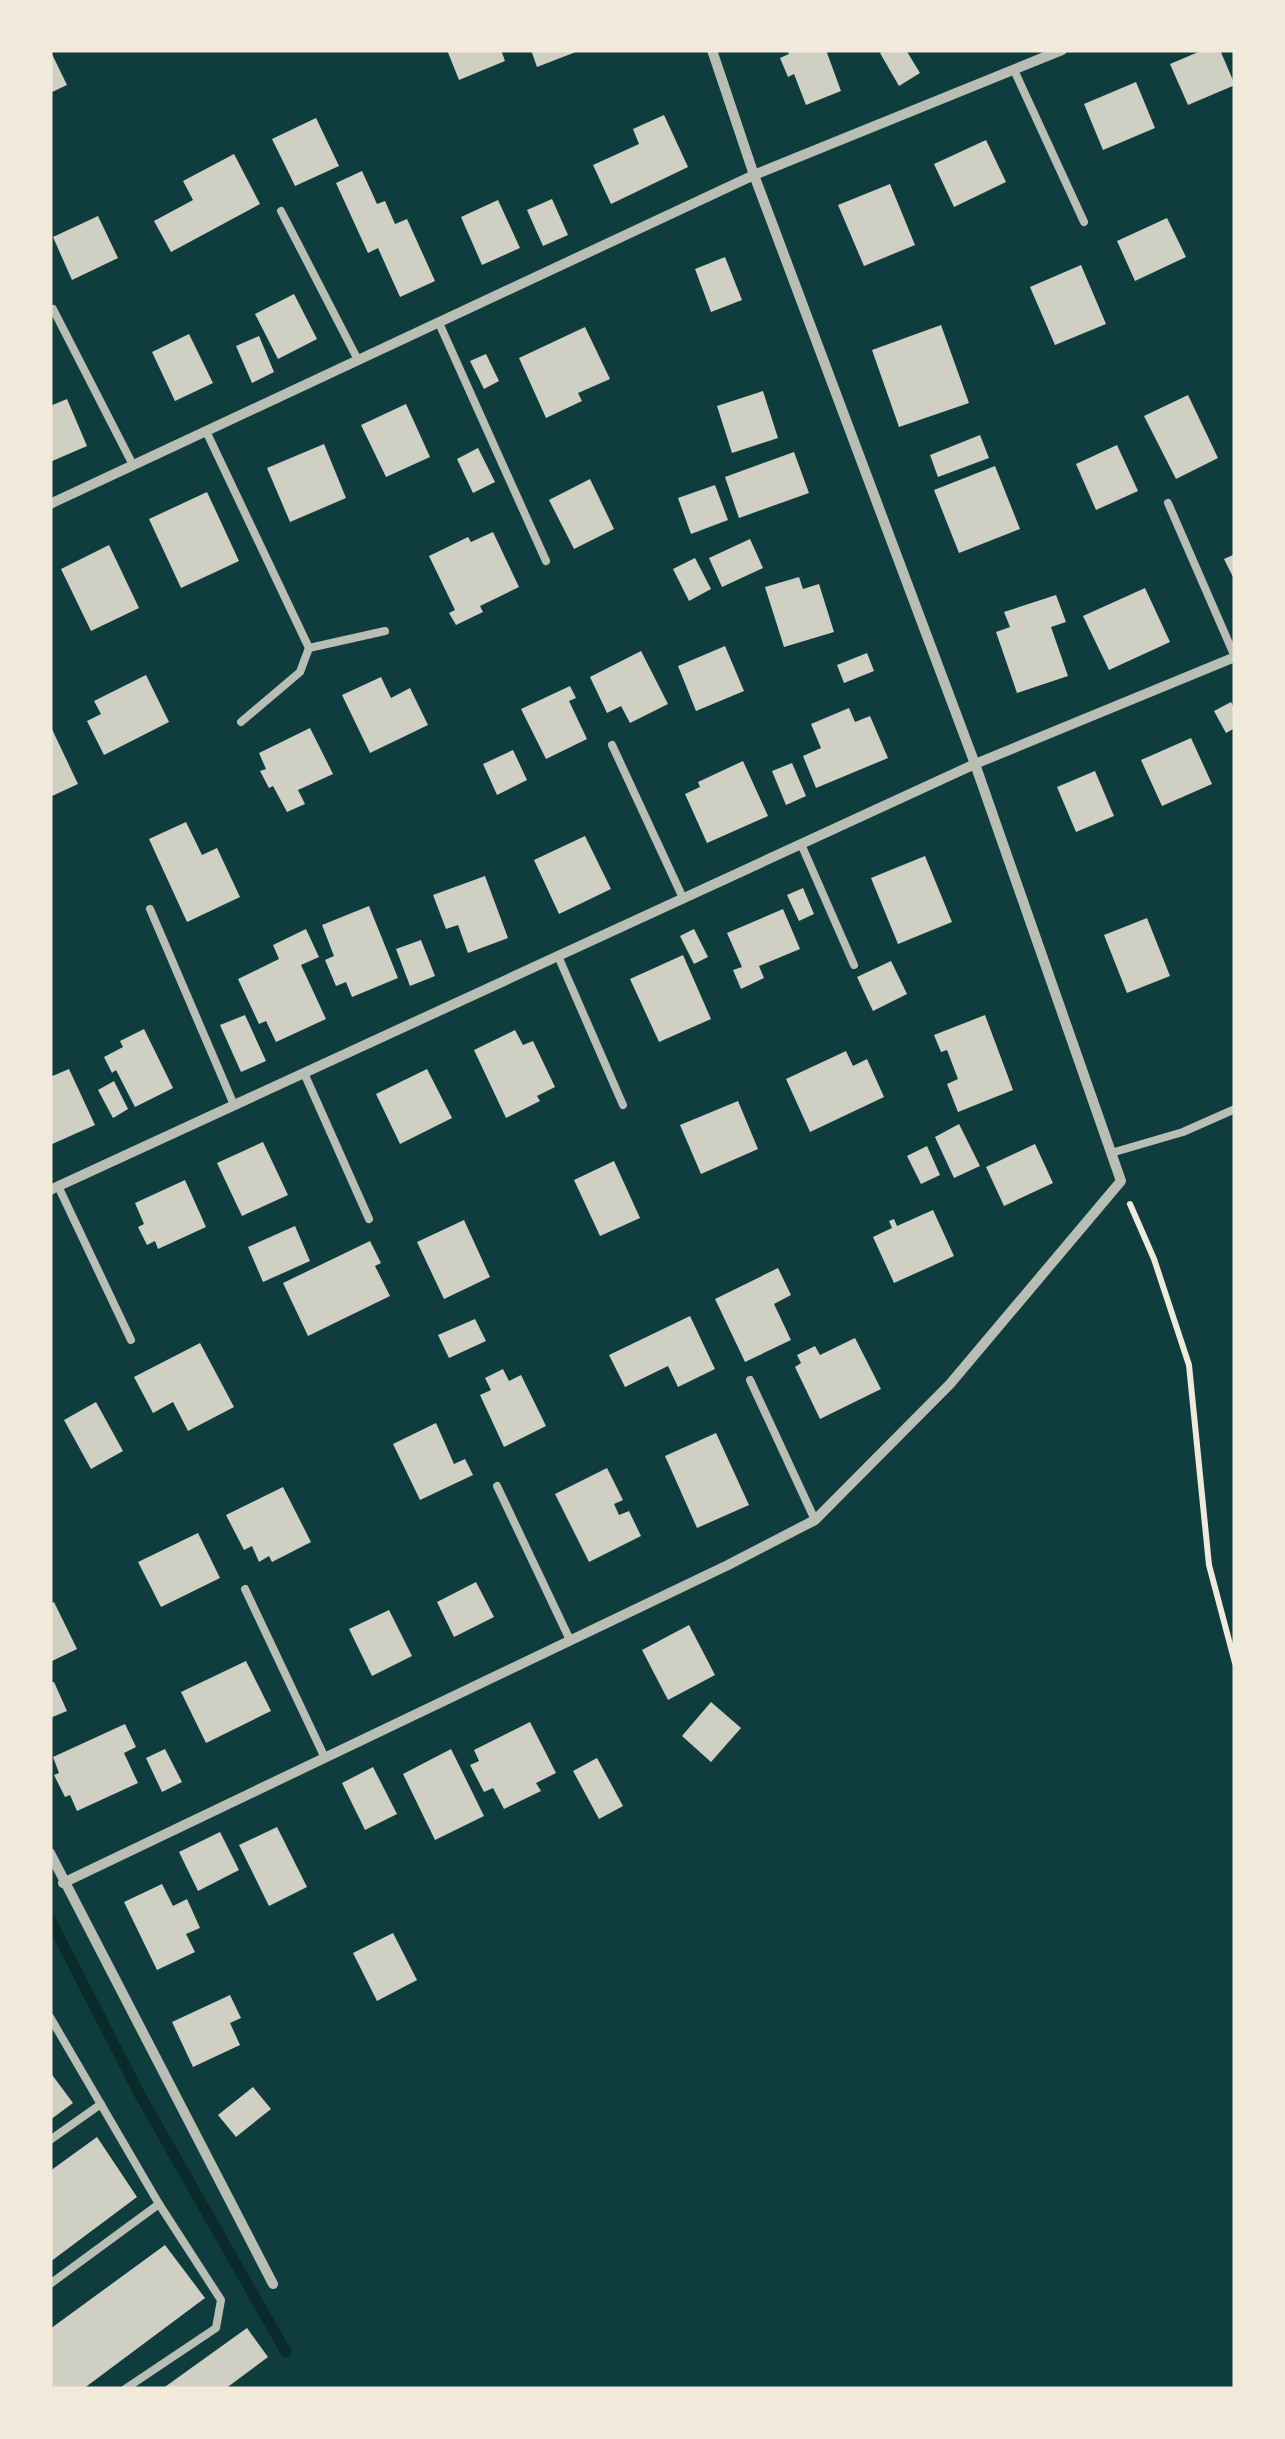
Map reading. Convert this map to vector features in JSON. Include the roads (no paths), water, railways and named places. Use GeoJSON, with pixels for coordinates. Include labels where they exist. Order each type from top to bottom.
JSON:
{"type":"FeatureCollection","features":[{"type":"Feature","properties":{"kind":"street"},"geometry":{"type":"LineString","coordinates":[[63,1883],[815,1520],[950,1384],[1121,1181],[975,764],[754,175],[712,50]]}},
{"type":"Feature","properties":{"kind":"street"},"geometry":{"type":"LineString","coordinates":[[50,504],[754,175],[1062,50]]}},
{"type":"Feature","properties":{"kind":"street"},"geometry":{"type":"LineString","coordinates":[[54,1188],[975,764],[1235,657]]}},
{"type":"Feature","properties":{"kind":"street"},"geometry":{"type":"LineString","coordinates":[[50,1853],[273,2284]]}},
{"type":"Feature","properties":{"kind":"lane"},"geometry":{"type":"LineString","coordinates":[[1014,70],[1084,222]]}},
{"type":"Feature","properties":{"kind":"lane"},"geometry":{"type":"LineString","coordinates":[[281,210],[358,360]]}},
{"type":"Feature","properties":{"kind":"lane"},"geometry":{"type":"LineString","coordinates":[[53,309],[133,465]]}},
{"type":"Feature","properties":{"kind":"lane"},"geometry":{"type":"LineString","coordinates":[[439,323],[546,561]]}},
{"type":"Feature","properties":{"kind":"lane"},"geometry":{"type":"LineString","coordinates":[[206,431],[309,648],[300,672],[241,722]]}},
{"type":"Feature","properties":{"kind":"lane"},"geometry":{"type":"LineString","coordinates":[[1168,503],[1235,657]]}},
{"type":"Feature","properties":{"kind":"lane"},"geometry":{"type":"LineString","coordinates":[[309,648],[385,630]]}},
{"type":"Feature","properties":{"kind":"lane"},"geometry":{"type":"LineString","coordinates":[[612,745],[683,898]]}},
{"type":"Feature","properties":{"kind":"lane"},"geometry":{"type":"LineString","coordinates":[[801,844],[854,965]]}},
{"type":"Feature","properties":{"kind":"lane"},"geometry":{"type":"LineString","coordinates":[[150,909],[234,1105]]}},
{"type":"Feature","properties":{"kind":"lane"},"geometry":{"type":"LineString","coordinates":[[558,956],[622,1105]]}},
{"type":"Feature","properties":{"kind":"lane"},"geometry":{"type":"LineString","coordinates":[[304,1073],[369,1219]]}},
{"type":"Feature","properties":{"kind":"lane"},"geometry":{"type":"LineString","coordinates":[[1111,1152],[1183,1132],[1235,1109]]}},
{"type":"Feature","properties":{"kind":"lane"},"geometry":{"type":"LineString","coordinates":[[54,1188],[131,1340]]}},
{"type":"Feature","properties":{"kind":"lane"},"geometry":{"type":"LineString","coordinates":[[750,1380],[815,1520]]}},
{"type":"Feature","properties":{"kind":"lane"},"geometry":{"type":"LineString","coordinates":[[497,1486],[570,1640]]}},
{"type":"Feature","properties":{"kind":"lane"},"geometry":{"type":"LineString","coordinates":[[245,1589],[324,1758]]}},
{"type":"Feature","properties":{"kind":"lane"},"geometry":{"type":"LineString","coordinates":[[50,2017],[160,2204],[222,2300],[216,2328],[124,2389]]}},
{"type":"Feature","properties":{"kind":"lane"},"geometry":{"type":"LineString","coordinates":[[50,2140],[100,2104]]}},
{"type":"Feature","properties":{"kind":"lane"},"geometry":{"type":"LineString","coordinates":[[50,2284],[160,2204]]}},
{"type":"Feature","properties":{"kind":"waterway"},"geometry":{"type":"LineString","coordinates":[[50,1919],[140,2095],[286,2352]]}}]}
